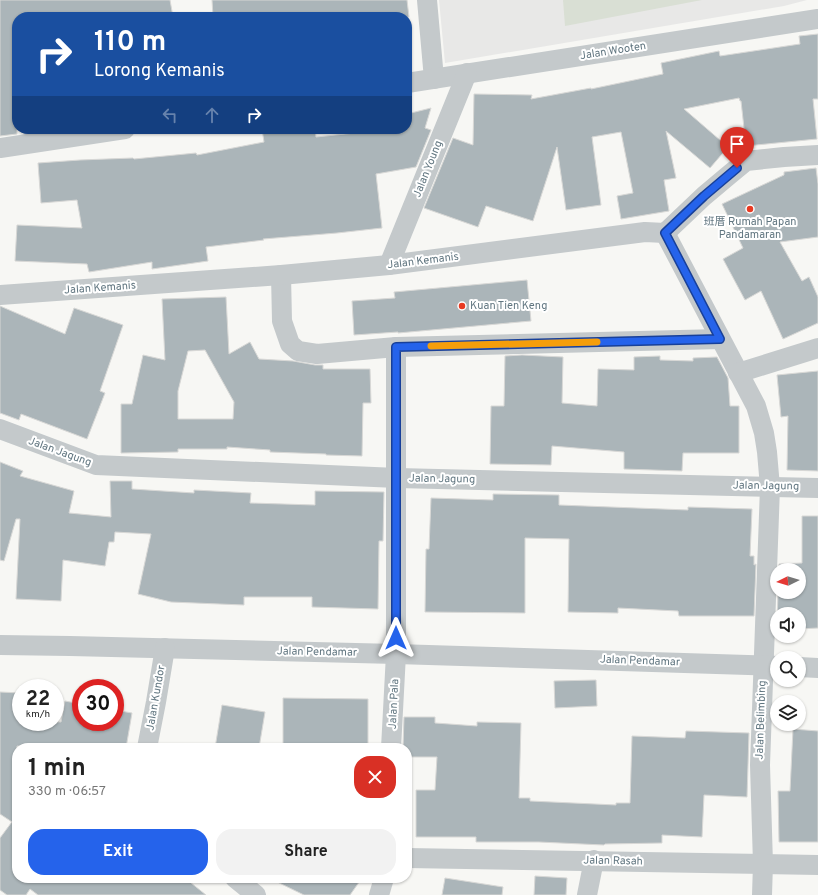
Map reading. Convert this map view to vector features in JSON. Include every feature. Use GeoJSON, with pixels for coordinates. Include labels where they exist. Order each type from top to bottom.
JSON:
{"type":"FeatureCollection","features":[{"type":"Feature","properties":{"kind":"street"},"geometry":{"type":"LineString","coordinates":[[427,0],[434,79]]}},
{"type":"Feature","properties":{"kind":"street","name":"Jalan Wooten"},"geometry":{"type":"LineString","coordinates":[[412,82],[818,19]]}},
{"type":"Feature","properties":{"kind":"street","name":"Jalan Young"},"geometry":{"type":"LineString","coordinates":[[389,265],[467,73]]}},
{"type":"Feature","properties":{"kind":"street"},"geometry":{"type":"LineString","coordinates":[[0,148],[92,134]]}},
{"type":"Feature","properties":{"kind":"street"},"geometry":{"type":"LineString","coordinates":[[665,233],[704,196],[746,161],[818,155]]}},
{"type":"Feature","properties":{"kind":"street","name":"Jalan Kemanis"},"geometry":{"type":"LineString","coordinates":[[0,295],[281,275],[389,265],[645,232],[665,233]]}},
{"type":"Feature","properties":{"kind":"street","name":"Jalan Belimbing"},"geometry":{"type":"LineString","coordinates":[[665,233],[756,406],[764,433],[770,486],[770,651]]}},
{"type":"Feature","properties":{"kind":"street"},"geometry":{"type":"LineString","coordinates":[[281,275],[282,321],[290,344],[298,351],[316,354],[396,347],[720,339]]}},
{"type":"Feature","properties":{"kind":"street","name":"Jalan Pala"},"geometry":{"type":"LineString","coordinates":[[391,743],[396,654],[396,347]]}},
{"type":"Feature","properties":{"kind":"street"},"geometry":{"type":"LineString","coordinates":[[738,373],[818,348]]}},
{"type":"Feature","properties":{"kind":"street","name":"Jalan Jagung"},"geometry":{"type":"LineString","coordinates":[[0,429],[96,465],[397,478],[818,488]]}},
{"type":"Feature","properties":{"kind":"street","name":"Jalan Pendamar"},"geometry":{"type":"LineString","coordinates":[[0,645],[396,654],[770,666]]}},
{"type":"Feature","properties":{"kind":"street","name":"Jalan Kundor"},"geometry":{"type":"LineString","coordinates":[[148,743],[165,648]]}},
{"type":"Feature","properties":{"kind":"street","name":"Jalan Belimbing"},"geometry":{"type":"LineString","coordinates":[[762,895],[763,864],[760,765],[770,666]]}},
{"type":"Feature","properties":{"kind":"street"},"geometry":{"type":"LineString","coordinates":[[806,667],[818,668]]}},
{"type":"Feature","properties":{"kind":"street","name":"Jalan Rasah"},"geometry":{"type":"LineString","coordinates":[[412,858],[818,865]]}},
{"type":"Feature","properties":{"kind":"street"},"geometry":{"type":"LineString","coordinates":[[587,895],[594,860]]}},
{"type":"Feature","properties":{"kind":"street"},"geometry":{"type":"LineString","coordinates":[[241,883],[256,895]]}},
{"type":"Feature","properties":{"kind":"street"},"geometry":{"type":"LineString","coordinates":[[379,895],[383,883]]}},
{"type":"Feature","properties":{"kind":"shaded area"},"geometry":{"type":"Polygon","coordinates":[[[439,0],[807,0],[784,6],[445,63],[439,0]]]}},
{"type":"Feature","properties":{"kind":"shaded area"},"geometry":{"type":"Polygon","coordinates":[[[563,0],[702,0],[565,26],[563,0]]]}},
{"type":"Feature","properties":{"kind":"building"},"geometry":{"type":"Polygon","coordinates":[[[0,0],[170,0],[172,12],[12,12],[12,134],[17,134],[0,136],[0,0]]]}},
{"type":"Feature","properties":{"kind":"building"},"geometry":{"type":"Polygon","coordinates":[[[212,0],[407,0],[408,12],[213,12],[212,0]]]}},
{"type":"Feature","properties":{"kind":"building"},"geometry":{"type":"Polygon","coordinates":[[[818,34],[818,99],[813,99],[817,139],[746,146],[741,101],[739,98],[684,109],[728,147],[710,168],[666,131],[676,178],[664,180],[669,211],[621,219],[617,196],[633,193],[621,132],[592,137],[601,205],[566,210],[557,147],[533,221],[486,206],[478,227],[424,208],[453,138],[473,145],[474,94],[532,95],[531,99],[591,89],[663,74],[661,63],[719,51],[720,56],[800,44],[799,36],[818,34]]]}},
{"type":"Feature","properties":{"kind":"building"},"geometry":{"type":"Polygon","coordinates":[[[431,108],[425,128],[431,130],[416,167],[376,174],[382,228],[263,239],[264,240],[206,247],[208,261],[152,269],[152,262],[89,272],[87,264],[15,261],[17,225],[82,228],[77,200],[41,203],[38,163],[80,160],[134,159],[196,153],[197,155],[264,142],[263,134],[316,134],[316,137],[346,134],[412,134],[412,113],[431,108]]]}},
{"type":"Feature","properties":{"kind":"building"},"geometry":{"type":"Polygon","coordinates":[[[816,168],[818,184],[818,237],[780,242],[802,281],[809,277],[818,297],[818,323],[783,339],[761,291],[745,300],[723,259],[743,248],[722,204],[784,175],[784,172],[816,168]]]}},
{"type":"Feature","properties":{"kind":"building","name":"Kuan Tien Keng"},"geometry":{"type":"Polygon","coordinates":[[[527,280],[531,321],[398,333],[354,335],[352,301],[395,298],[394,292],[527,280]]]}},
{"type":"Feature","properties":{"kind":"building"},"geometry":{"type":"Polygon","coordinates":[[[226,297],[229,354],[250,342],[259,359],[323,365],[323,369],[370,369],[371,403],[363,403],[362,456],[270,452],[270,450],[227,447],[227,449],[178,449],[178,452],[121,453],[121,404],[132,404],[143,355],[165,360],[162,299],[226,297]],[[205,350],[188,351],[178,391],[178,419],[233,419],[234,402],[205,350]]]}},
{"type":"Feature","properties":{"kind":"building"},"geometry":{"type":"Polygon","coordinates":[[[0,306],[65,334],[74,308],[123,325],[100,391],[105,393],[87,439],[21,414],[19,420],[0,413],[0,306]]]}},
{"type":"Feature","properties":{"kind":"building"},"geometry":{"type":"Polygon","coordinates":[[[522,355],[563,357],[562,403],[597,406],[598,369],[634,370],[634,357],[660,356],[660,360],[693,361],[693,358],[717,357],[728,378],[730,406],[739,406],[739,453],[683,453],[682,471],[624,469],[624,452],[552,446],[551,465],[490,464],[491,406],[504,406],[505,356],[522,355]]]}},
{"type":"Feature","properties":{"kind":"building"},"geometry":{"type":"Polygon","coordinates":[[[818,371],[818,471],[787,470],[788,416],[781,417],[777,375],[818,371]]]}},
{"type":"Feature","properties":{"kind":"building"},"geometry":{"type":"Polygon","coordinates":[[[0,462],[23,471],[20,476],[74,491],[69,513],[111,517],[110,481],[132,481],[132,489],[194,493],[194,490],[251,493],[250,503],[315,505],[315,491],[384,492],[383,541],[379,541],[378,609],[312,607],[312,597],[244,597],[244,605],[171,602],[138,594],[151,534],[115,532],[114,542],[109,542],[105,566],[63,560],[61,601],[16,599],[20,519],[16,519],[4,561],[0,560],[0,462]]]}},
{"type":"Feature","properties":{"kind":"building"},"geometry":{"type":"Polygon","coordinates":[[[493,494],[559,495],[559,505],[688,510],[688,507],[752,509],[750,556],[754,556],[754,565],[756,564],[754,616],[679,616],[678,611],[618,608],[618,613],[568,612],[569,539],[525,538],[525,613],[425,612],[426,549],[429,549],[431,498],[493,500],[493,494]]]}},
{"type":"Feature","properties":{"kind":"building"},"geometry":{"type":"Polygon","coordinates":[[[802,516],[818,516],[818,628],[806,629],[806,607],[777,607],[778,599],[806,599],[806,563],[802,563],[802,516]]]}},
{"type":"Feature","properties":{"kind":"building"},"geometry":{"type":"Polygon","coordinates":[[[596,680],[597,706],[555,708],[554,681],[596,680]]]}},
{"type":"Feature","properties":{"kind":"building"},"geometry":{"type":"Polygon","coordinates":[[[0,692],[12,693],[12,731],[64,731],[65,701],[72,702],[72,731],[124,731],[124,712],[132,713],[127,743],[12,743],[12,822],[0,814],[0,692]]]}},
{"type":"Feature","properties":{"kind":"building"},"geometry":{"type":"Polygon","coordinates":[[[283,698],[368,699],[368,743],[283,743],[283,698]]]}},
{"type":"Feature","properties":{"kind":"building"},"geometry":{"type":"Polygon","coordinates":[[[222,705],[265,712],[260,743],[216,743],[222,705]]]}},
{"type":"Feature","properties":{"kind":"building"},"geometry":{"type":"Polygon","coordinates":[[[404,717],[435,717],[435,723],[477,726],[477,722],[521,723],[519,798],[530,798],[530,801],[616,805],[616,803],[630,803],[632,736],[685,738],[686,731],[749,733],[747,797],[704,795],[702,837],[662,835],[662,843],[604,845],[539,842],[476,842],[476,837],[416,837],[416,790],[435,790],[437,757],[412,757],[412,743],[403,743],[404,717]]]}},
{"type":"Feature","properties":{"kind":"building"},"geometry":{"type":"Polygon","coordinates":[[[793,731],[818,731],[818,842],[779,842],[778,791],[790,791],[793,731]]]}},
{"type":"Feature","properties":{"kind":"building"},"geometry":{"type":"Polygon","coordinates":[[[12,822],[12,883],[191,883],[206,895],[38,895],[30,889],[26,895],[7,895],[0,890],[0,838],[12,822]]]}},
{"type":"Feature","properties":{"kind":"building"},"geometry":{"type":"Polygon","coordinates":[[[535,876],[567,878],[566,895],[534,895],[535,876]]]}},
{"type":"Feature","properties":{"kind":"building"},"geometry":{"type":"Polygon","coordinates":[[[445,878],[503,887],[502,895],[442,895],[445,878]]]}},
{"type":"Feature","properties":{"kind":"building"},"geometry":{"type":"Polygon","coordinates":[[[279,883],[358,883],[350,895],[304,895],[279,883]]]}},
{"type":"Feature","properties":{"kind":"slow traffic"},"geometry":{"type":"LineString","coordinates":[[431,346],[597,342]]}},
{"type":"Feature","properties":{"kind":"place","name":"班厝 Rumah Papan Pandamaran"},"geometry":{"type":"Point","coordinates":[750,209]}},
{"type":"Feature","properties":{"kind":"place","name":"Kuan Tien Keng"},"geometry":{"type":"Point","coordinates":[462,306]}},
{"type":"Feature","properties":{"kind":"route"},"geometry":{"type":"LineString","coordinates":[[396,638],[396,347],[720,339],[665,233],[704,196],[737,168]]}}]}
